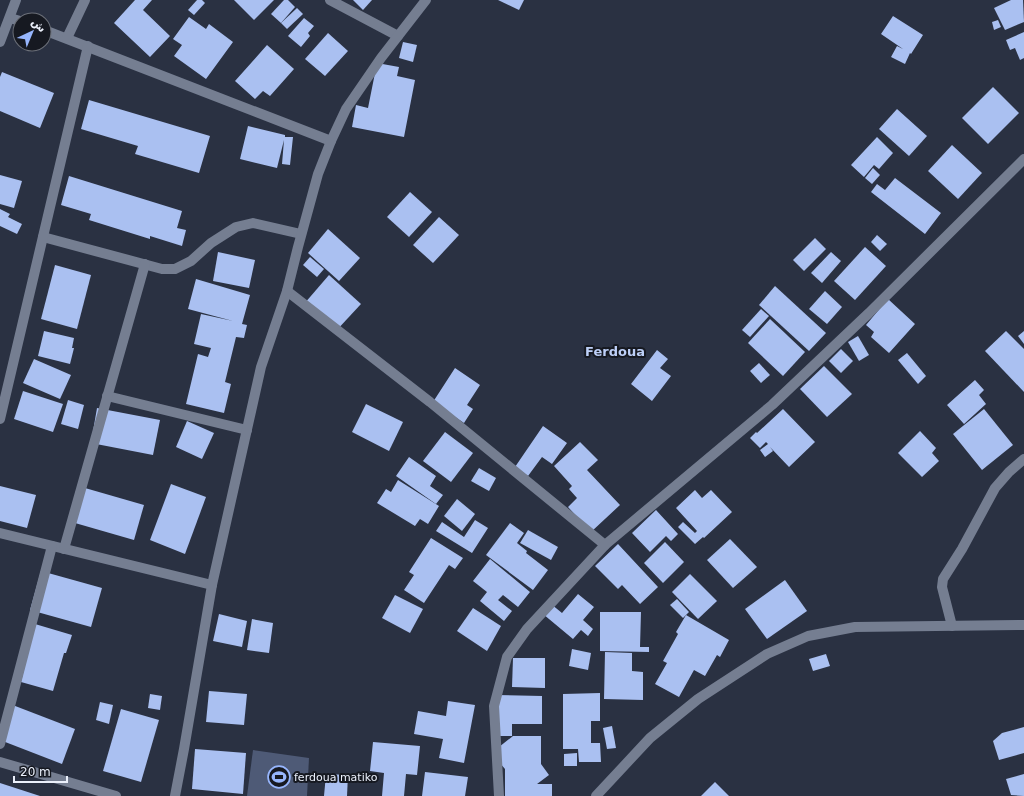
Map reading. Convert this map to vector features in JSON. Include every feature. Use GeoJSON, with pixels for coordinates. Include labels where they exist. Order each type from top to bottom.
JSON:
{"type":"FeatureCollection","features":[{"type":"Feature","properties":{"kind":"street"},"geometry":{"type":"LineString","coordinates":[[0,42],[16,0]]}},
{"type":"Feature","properties":{"kind":"street"},"geometry":{"type":"LineString","coordinates":[[67,38],[86,0]]}},
{"type":"Feature","properties":{"kind":"street"},"geometry":{"type":"LineString","coordinates":[[330,0],[398,36]]}},
{"type":"Feature","properties":{"kind":"street"},"geometry":{"type":"LineString","coordinates":[[175,796],[212,585],[261,368],[287,291],[318,174],[331,141],[346,110],[381,58],[426,0]]}},
{"type":"Feature","properties":{"kind":"street"},"geometry":{"type":"LineString","coordinates":[[52,33],[331,141]]}},
{"type":"Feature","properties":{"kind":"street"},"geometry":{"type":"LineString","coordinates":[[0,419],[88,46]]}},
{"type":"Feature","properties":{"kind":"street"},"geometry":{"type":"LineString","coordinates":[[499,796],[494,706],[507,657],[527,629],[605,545],[772,405],[869,312],[1024,159]]}},
{"type":"Feature","properties":{"kind":"street"},"geometry":{"type":"LineString","coordinates":[[43,237],[162,269],[175,269],[191,261],[220,236],[236,227],[253,223],[302,234]]}},
{"type":"Feature","properties":{"kind":"street"},"geometry":{"type":"LineString","coordinates":[[64,549],[145,264]]}},
{"type":"Feature","properties":{"kind":"street"},"geometry":{"type":"LineString","coordinates":[[287,291],[430,402],[605,545]]}},
{"type":"Feature","properties":{"kind":"street"},"geometry":{"type":"LineString","coordinates":[[107,396],[247,430]]}},
{"type":"Feature","properties":{"kind":"street"},"geometry":{"type":"LineString","coordinates":[[952,626],[942,587],[943,579],[962,549],[995,488],[1009,472],[1024,459]]}},
{"type":"Feature","properties":{"kind":"street"},"geometry":{"type":"LineString","coordinates":[[0,533],[212,585]]}},
{"type":"Feature","properties":{"kind":"street"},"geometry":{"type":"LineString","coordinates":[[0,744],[52,546]]}},
{"type":"Feature","properties":{"kind":"street"},"geometry":{"type":"LineString","coordinates":[[596,796],[650,738],[698,699],[767,654],[808,636],[855,627],[1024,625]]}},
{"type":"Feature","properties":{"kind":"street"},"geometry":{"type":"LineString","coordinates":[[0,762],[116,796]]}},
{"type":"Feature","properties":{"kind":"shaded area","name":"ferdoua matiko"},"geometry":{"type":"Polygon","coordinates":[[[253,750],[309,758],[307,796],[247,796],[253,750]]]}},
{"type":"Feature","properties":{"kind":"building"},"geometry":{"type":"Polygon","coordinates":[[[135,0],[152,0],[143,10],[170,36],[150,57],[114,23],[135,0]]]}},
{"type":"Feature","properties":{"kind":"building"},"geometry":{"type":"Polygon","coordinates":[[[197,0],[202,0],[205,3],[194,15],[188,10],[197,0]]]}},
{"type":"Feature","properties":{"kind":"building"},"geometry":{"type":"Polygon","coordinates":[[[234,0],[274,0],[254,20],[234,0]]]}},
{"type":"Feature","properties":{"kind":"building"},"geometry":{"type":"Polygon","coordinates":[[[284,0],[288,0],[295,7],[281,23],[271,14],[284,0]]]}},
{"type":"Feature","properties":{"kind":"building"},"geometry":{"type":"Polygon","coordinates":[[[353,0],[372,0],[363,10],[353,0]]]}},
{"type":"Feature","properties":{"kind":"building"},"geometry":{"type":"Polygon","coordinates":[[[498,0],[524,0],[519,10],[498,0]]]}},
{"type":"Feature","properties":{"kind":"building"},"geometry":{"type":"Polygon","coordinates":[[[1011,0],[1023,0],[1024,22],[1005,30],[994,8],[1011,0]]]}},
{"type":"Feature","properties":{"kind":"building"},"geometry":{"type":"Polygon","coordinates":[[[297,8],[303,14],[287,29],[281,23],[297,8]]]}},
{"type":"Feature","properties":{"kind":"building"},"geometry":{"type":"Polygon","coordinates":[[[893,16],[923,35],[911,54],[910,53],[905,64],[891,57],[897,46],[903,49],[881,34],[893,16]]]}},
{"type":"Feature","properties":{"kind":"building"},"geometry":{"type":"Polygon","coordinates":[[[189,17],[206,29],[209,24],[233,42],[206,79],[174,56],[182,45],[173,39],[189,17]]]}},
{"type":"Feature","properties":{"kind":"building"},"geometry":{"type":"Polygon","coordinates":[[[304,18],[314,26],[308,33],[310,36],[301,47],[288,36],[304,18]]]}},
{"type":"Feature","properties":{"kind":"building"},"geometry":{"type":"Polygon","coordinates":[[[998,20],[1001,27],[994,30],[992,22],[998,20]]]}},
{"type":"Feature","properties":{"kind":"building"},"geometry":{"type":"Polygon","coordinates":[[[1024,32],[1024,58],[1020,60],[1015,48],[1010,50],[1006,40],[1024,32]]]}},
{"type":"Feature","properties":{"kind":"building"},"geometry":{"type":"Polygon","coordinates":[[[328,33],[348,51],[325,76],[305,59],[328,33]]]}},
{"type":"Feature","properties":{"kind":"building"},"geometry":{"type":"Polygon","coordinates":[[[403,42],[417,45],[413,62],[399,58],[403,42]]]}},
{"type":"Feature","properties":{"kind":"building"},"geometry":{"type":"Polygon","coordinates":[[[267,45],[294,69],[270,96],[263,91],[255,99],[235,81],[267,45]]]}},
{"type":"Feature","properties":{"kind":"building"},"geometry":{"type":"Polygon","coordinates":[[[377,63],[399,67],[397,76],[415,80],[404,137],[352,127],[356,105],[368,108],[377,63]]]}},
{"type":"Feature","properties":{"kind":"building"},"geometry":{"type":"Polygon","coordinates":[[[2,72],[54,93],[40,128],[0,111],[0,77],[2,72]]]}},
{"type":"Feature","properties":{"kind":"building"},"geometry":{"type":"Polygon","coordinates":[[[993,87],[1019,113],[988,144],[962,118],[993,87]]]}},
{"type":"Feature","properties":{"kind":"building"},"geometry":{"type":"Polygon","coordinates":[[[89,100],[210,136],[199,173],[135,154],[138,146],[81,129],[89,100]]]}},
{"type":"Feature","properties":{"kind":"building"},"geometry":{"type":"Polygon","coordinates":[[[897,109],[927,136],[909,156],[879,129],[897,109]]]}},
{"type":"Feature","properties":{"kind":"building"},"geometry":{"type":"Polygon","coordinates":[[[248,126],[285,135],[285,137],[293,137],[290,165],[282,164],[284,140],[277,168],[240,159],[248,126]]]}},
{"type":"Feature","properties":{"kind":"building"},"geometry":{"type":"Polygon","coordinates":[[[877,137],[893,153],[879,169],[874,165],[864,177],[851,165],[877,137]]]}},
{"type":"Feature","properties":{"kind":"building"},"geometry":{"type":"Polygon","coordinates":[[[952,145],[982,173],[958,199],[928,171],[952,145]]]}},
{"type":"Feature","properties":{"kind":"building"},"geometry":{"type":"Polygon","coordinates":[[[873,168],[880,175],[872,184],[865,178],[873,168]]]}},
{"type":"Feature","properties":{"kind":"building"},"geometry":{"type":"Polygon","coordinates":[[[0,175],[22,181],[14,208],[0,204],[0,175]]]}},
{"type":"Feature","properties":{"kind":"building"},"geometry":{"type":"Polygon","coordinates":[[[69,176],[182,211],[177,228],[186,230],[182,246],[150,236],[150,239],[89,220],[91,214],[61,205],[69,176]]]}},
{"type":"Feature","properties":{"kind":"building"},"geometry":{"type":"Polygon","coordinates":[[[895,178],[941,213],[925,234],[871,192],[877,184],[885,190],[895,178]]]}},
{"type":"Feature","properties":{"kind":"building"},"geometry":{"type":"Polygon","coordinates":[[[410,192],[432,212],[409,237],[387,217],[410,192]]]}},
{"type":"Feature","properties":{"kind":"building"},"geometry":{"type":"Polygon","coordinates":[[[0,209],[10,214],[8,217],[22,224],[17,234],[0,226],[0,209]]]}},
{"type":"Feature","properties":{"kind":"building"},"geometry":{"type":"Polygon","coordinates":[[[439,217],[459,235],[433,263],[413,245],[439,217]]]}},
{"type":"Feature","properties":{"kind":"building"},"geometry":{"type":"Polygon","coordinates":[[[328,229],[360,258],[339,281],[308,253],[328,229]]]}},
{"type":"Feature","properties":{"kind":"building"},"geometry":{"type":"Polygon","coordinates":[[[877,235],[887,244],[880,251],[871,242],[877,235]]]}},
{"type":"Feature","properties":{"kind":"building"},"geometry":{"type":"Polygon","coordinates":[[[815,238],[826,249],[804,271],[793,260],[815,238]]]}},
{"type":"Feature","properties":{"kind":"building"},"geometry":{"type":"Polygon","coordinates":[[[865,247],[886,266],[855,300],[834,281],[865,247]]]}},
{"type":"Feature","properties":{"kind":"building"},"geometry":{"type":"Polygon","coordinates":[[[218,252],[255,260],[249,288],[213,281],[218,252]]]}},
{"type":"Feature","properties":{"kind":"building"},"geometry":{"type":"Polygon","coordinates":[[[831,252],[841,261],[822,283],[811,273],[831,252]]]}},
{"type":"Feature","properties":{"kind":"building"},"geometry":{"type":"Polygon","coordinates":[[[310,257],[324,269],[317,277],[303,265],[310,257]]]}},
{"type":"Feature","properties":{"kind":"building"},"geometry":{"type":"Polygon","coordinates":[[[55,265],[91,275],[77,329],[41,319],[55,265]]]}},
{"type":"Feature","properties":{"kind":"building"},"geometry":{"type":"Polygon","coordinates":[[[329,275],[361,304],[335,332],[304,304],[329,275]]]}},
{"type":"Feature","properties":{"kind":"building"},"geometry":{"type":"Polygon","coordinates":[[[196,279],[250,295],[242,324],[247,325],[244,338],[236,337],[225,382],[231,384],[224,413],[186,404],[198,354],[208,357],[211,348],[194,344],[201,314],[233,321],[188,309],[196,279]]]}},
{"type":"Feature","properties":{"kind":"building"},"geometry":{"type":"Polygon","coordinates":[[[775,286],[826,333],[809,351],[759,305],[775,286]]]}},
{"type":"Feature","properties":{"kind":"building"},"geometry":{"type":"Polygon","coordinates":[[[825,291],[842,307],[827,324],[809,309],[825,291]]]}},
{"type":"Feature","properties":{"kind":"building"},"geometry":{"type":"Polygon","coordinates":[[[888,299],[915,324],[889,353],[871,337],[874,332],[866,325],[888,299]]]}},
{"type":"Feature","properties":{"kind":"building"},"geometry":{"type":"Polygon","coordinates":[[[761,309],[769,316],[750,337],[742,330],[761,309]]]}},
{"type":"Feature","properties":{"kind":"building"},"geometry":{"type":"Polygon","coordinates":[[[770,319],[805,352],[783,376],[748,343],[770,319]]]}},
{"type":"Feature","properties":{"kind":"building"},"geometry":{"type":"Polygon","coordinates":[[[44,331],[74,338],[72,348],[74,348],[70,364],[38,356],[44,331]]]}},
{"type":"Feature","properties":{"kind":"building"},"geometry":{"type":"Polygon","coordinates":[[[1006,331],[1024,349],[1024,392],[985,351],[1006,331]]]}},
{"type":"Feature","properties":{"kind":"building"},"geometry":{"type":"Polygon","coordinates":[[[1024,331],[1024,344],[1018,336],[1024,331]]]}},
{"type":"Feature","properties":{"kind":"building"},"geometry":{"type":"Polygon","coordinates":[[[858,336],[869,355],[859,361],[848,342],[858,336]]]}},
{"type":"Feature","properties":{"kind":"building"},"geometry":{"type":"Polygon","coordinates":[[[841,349],[853,361],[841,373],[829,361],[841,349]]]}},
{"type":"Feature","properties":{"kind":"building"},"geometry":{"type":"Polygon","coordinates":[[[657,350],[668,359],[660,368],[671,376],[652,401],[631,384],[657,350]]]}},
{"type":"Feature","properties":{"kind":"building"},"geometry":{"type":"Polygon","coordinates":[[[907,353],[926,376],[918,384],[898,360],[907,353]]]}},
{"type":"Feature","properties":{"kind":"building"},"geometry":{"type":"Polygon","coordinates":[[[34,359],[71,375],[60,399],[23,383],[34,359]]]}},
{"type":"Feature","properties":{"kind":"building"},"geometry":{"type":"Polygon","coordinates":[[[759,363],[770,375],[761,383],[750,371],[759,363]]]}},
{"type":"Feature","properties":{"kind":"building"},"geometry":{"type":"Polygon","coordinates":[[[824,366],[852,394],[827,417],[800,389],[824,366]]]}},
{"type":"Feature","properties":{"kind":"building"},"geometry":{"type":"Polygon","coordinates":[[[455,368],[480,385],[467,405],[473,409],[464,423],[433,402],[455,368]]]}},
{"type":"Feature","properties":{"kind":"building"},"geometry":{"type":"Polygon","coordinates":[[[975,380],[984,390],[979,395],[986,404],[964,424],[947,405],[975,380]]]}},
{"type":"Feature","properties":{"kind":"building"},"geometry":{"type":"Polygon","coordinates":[[[23,391],[63,404],[53,432],[14,419],[23,391]]]}},
{"type":"Feature","properties":{"kind":"building"},"geometry":{"type":"Polygon","coordinates":[[[68,400],[84,405],[78,429],[61,424],[68,400]]]}},
{"type":"Feature","properties":{"kind":"building"},"geometry":{"type":"Polygon","coordinates":[[[366,404],[403,422],[389,451],[352,432],[366,404]]]}},
{"type":"Feature","properties":{"kind":"building"},"geometry":{"type":"Polygon","coordinates":[[[97,408],[160,420],[153,455],[91,443],[97,408]]]}},
{"type":"Feature","properties":{"kind":"building"},"geometry":{"type":"Polygon","coordinates":[[[783,409],[815,442],[789,467],[770,447],[773,451],[765,457],[760,450],[768,444],[766,442],[760,448],[750,438],[783,409]]]}},
{"type":"Feature","properties":{"kind":"building"},"geometry":{"type":"Polygon","coordinates":[[[984,409],[1013,445],[982,470],[953,434],[984,409]]]}},
{"type":"Feature","properties":{"kind":"building"},"geometry":{"type":"Polygon","coordinates":[[[187,421],[214,433],[202,459],[176,447],[187,421]]]}},
{"type":"Feature","properties":{"kind":"building"},"geometry":{"type":"Polygon","coordinates":[[[543,426],[567,443],[552,464],[542,457],[528,476],[515,467],[543,426]]]}},
{"type":"Feature","properties":{"kind":"building"},"geometry":{"type":"Polygon","coordinates":[[[920,431],[936,448],[932,453],[939,461],[922,477],[898,453],[920,431]]]}},
{"type":"Feature","properties":{"kind":"building"},"geometry":{"type":"Polygon","coordinates":[[[445,432],[473,453],[451,482],[423,461],[445,432]]]}},
{"type":"Feature","properties":{"kind":"building"},"geometry":{"type":"Polygon","coordinates":[[[580,442],[598,460],[587,470],[620,505],[591,532],[568,507],[577,498],[569,489],[572,486],[554,466],[580,442]]]}},
{"type":"Feature","properties":{"kind":"building"},"geometry":{"type":"Polygon","coordinates":[[[409,457],[436,476],[430,486],[443,495],[436,504],[396,476],[409,457]]]}},
{"type":"Feature","properties":{"kind":"building"},"geometry":{"type":"Polygon","coordinates":[[[479,468],[496,478],[489,491],[471,481],[479,468]]]}},
{"type":"Feature","properties":{"kind":"building"},"geometry":{"type":"Polygon","coordinates":[[[398,480],[439,506],[428,524],[420,519],[415,526],[377,503],[386,489],[391,492],[398,480]]]}},
{"type":"Feature","properties":{"kind":"building"},"geometry":{"type":"Polygon","coordinates":[[[171,484],[206,497],[185,554],[150,540],[171,484]]]}},
{"type":"Feature","properties":{"kind":"building"},"geometry":{"type":"Polygon","coordinates":[[[0,486],[36,495],[27,528],[0,521],[0,486]]]}},
{"type":"Feature","properties":{"kind":"building"},"geometry":{"type":"Polygon","coordinates":[[[85,488],[144,505],[134,540],[75,523],[85,488]]]}},
{"type":"Feature","properties":{"kind":"building"},"geometry":{"type":"Polygon","coordinates":[[[695,490],[702,498],[711,490],[732,512],[704,538],[703,537],[695,544],[678,527],[683,522],[695,533],[697,531],[676,508],[695,490]]]}},
{"type":"Feature","properties":{"kind":"building"},"geometry":{"type":"Polygon","coordinates":[[[457,499],[475,514],[462,531],[444,516],[457,499]]]}},
{"type":"Feature","properties":{"kind":"building"},"geometry":{"type":"Polygon","coordinates":[[[656,510],[678,534],[671,541],[666,536],[650,552],[632,533],[656,510]]]}},
{"type":"Feature","properties":{"kind":"building"},"geometry":{"type":"Polygon","coordinates":[[[475,520],[488,528],[472,553],[436,531],[442,522],[464,537],[475,520]]]}},
{"type":"Feature","properties":{"kind":"building"},"geometry":{"type":"Polygon","coordinates":[[[510,523],[524,533],[517,543],[527,551],[526,553],[548,570],[533,590],[486,555],[510,523]]]}},
{"type":"Feature","properties":{"kind":"building"},"geometry":{"type":"Polygon","coordinates":[[[528,530],[558,547],[551,560],[520,543],[528,530]]]}},
{"type":"Feature","properties":{"kind":"building"},"geometry":{"type":"Polygon","coordinates":[[[431,538],[463,558],[455,569],[449,565],[424,603],[404,590],[414,575],[409,572],[431,538]]]}},
{"type":"Feature","properties":{"kind":"building"},"geometry":{"type":"Polygon","coordinates":[[[730,539],[757,567],[733,588],[707,560],[730,539]]]}},
{"type":"Feature","properties":{"kind":"building"},"geometry":{"type":"Polygon","coordinates":[[[665,542],[684,562],[663,583],[644,563],[665,542]]]}},
{"type":"Feature","properties":{"kind":"building"},"geometry":{"type":"Polygon","coordinates":[[[618,544],[658,587],[640,604],[622,585],[618,589],[595,566],[618,544]]]}},
{"type":"Feature","properties":{"kind":"building"},"geometry":{"type":"Polygon","coordinates":[[[490,559],[530,592],[518,607],[503,595],[498,600],[512,611],[504,621],[480,601],[487,592],[473,581],[490,559]]]}},
{"type":"Feature","properties":{"kind":"building"},"geometry":{"type":"Polygon","coordinates":[[[41,571],[102,588],[91,627],[30,610],[41,571]]]}},
{"type":"Feature","properties":{"kind":"building"},"geometry":{"type":"Polygon","coordinates":[[[690,574],[717,601],[698,619],[672,592],[690,574]]]}},
{"type":"Feature","properties":{"kind":"building"},"geometry":{"type":"Polygon","coordinates":[[[785,580],[807,611],[767,639],[745,609],[785,580]]]}},
{"type":"Feature","properties":{"kind":"building"},"geometry":{"type":"Polygon","coordinates":[[[578,594],[594,607],[583,620],[593,629],[588,636],[581,630],[573,639],[543,614],[551,604],[562,613],[578,594]]]}},
{"type":"Feature","properties":{"kind":"building"},"geometry":{"type":"Polygon","coordinates":[[[395,595],[423,609],[410,633],[382,618],[395,595]]]}},
{"type":"Feature","properties":{"kind":"building"},"geometry":{"type":"Polygon","coordinates":[[[677,599],[689,612],[683,618],[670,605],[677,599]]]}},
{"type":"Feature","properties":{"kind":"building"},"geometry":{"type":"Polygon","coordinates":[[[473,608],[501,626],[487,651],[457,631],[473,608]]]}},
{"type":"Feature","properties":{"kind":"building"},"geometry":{"type":"Polygon","coordinates":[[[600,612],[641,612],[640,647],[649,647],[649,652],[600,651],[600,612]]]}},
{"type":"Feature","properties":{"kind":"building"},"geometry":{"type":"Polygon","coordinates":[[[219,614],[247,621],[242,647],[213,641],[219,614]]]}},
{"type":"Feature","properties":{"kind":"building"},"geometry":{"type":"Polygon","coordinates":[[[686,615],[729,640],[720,657],[717,655],[705,676],[694,670],[679,697],[655,684],[667,663],[663,661],[678,634],[676,632],[686,615]]]}},
{"type":"Feature","properties":{"kind":"building"},"geometry":{"type":"Polygon","coordinates":[[[252,619],[273,623],[269,653],[247,650],[252,619]]]}},
{"type":"Feature","properties":{"kind":"building"},"geometry":{"type":"Polygon","coordinates":[[[35,624],[72,635],[66,653],[64,653],[53,691],[21,682],[35,624]]]}},
{"type":"Feature","properties":{"kind":"building"},"geometry":{"type":"Polygon","coordinates":[[[572,649],[591,653],[588,670],[569,666],[572,649]]]}},
{"type":"Feature","properties":{"kind":"building"},"geometry":{"type":"Polygon","coordinates":[[[605,652],[632,653],[632,671],[643,672],[643,700],[604,699],[605,652]]]}},
{"type":"Feature","properties":{"kind":"building"},"geometry":{"type":"Polygon","coordinates":[[[826,654],[830,666],[813,671],[809,659],[826,654]]]}},
{"type":"Feature","properties":{"kind":"building"},"geometry":{"type":"Polygon","coordinates":[[[513,658],[545,658],[545,688],[512,687],[513,658]]]}},
{"type":"Feature","properties":{"kind":"building"},"geometry":{"type":"Polygon","coordinates":[[[209,691],[247,694],[244,725],[206,722],[209,691]]]}},
{"type":"Feature","properties":{"kind":"building"},"geometry":{"type":"Polygon","coordinates":[[[600,693],[600,721],[591,721],[591,743],[600,743],[601,762],[579,762],[578,749],[563,749],[563,694],[600,693]]]}},
{"type":"Feature","properties":{"kind":"building"},"geometry":{"type":"Polygon","coordinates":[[[150,694],[162,696],[160,710],[148,708],[150,694]]]}},
{"type":"Feature","properties":{"kind":"building"},"geometry":{"type":"Polygon","coordinates":[[[495,695],[542,696],[542,724],[512,724],[512,736],[494,736],[495,695]]]}},
{"type":"Feature","properties":{"kind":"building"},"geometry":{"type":"Polygon","coordinates":[[[448,701],[475,705],[464,763],[439,758],[443,739],[414,734],[418,711],[446,716],[448,701]]]}},
{"type":"Feature","properties":{"kind":"building"},"geometry":{"type":"Polygon","coordinates":[[[100,702],[113,705],[109,724],[96,720],[100,702]]]}},
{"type":"Feature","properties":{"kind":"building"},"geometry":{"type":"Polygon","coordinates":[[[10,704],[75,729],[62,764],[0,740],[10,704]]]}},
{"type":"Feature","properties":{"kind":"building"},"geometry":{"type":"Polygon","coordinates":[[[121,709],[159,720],[141,782],[103,771],[121,709]]]}},
{"type":"Feature","properties":{"kind":"building"},"geometry":{"type":"Polygon","coordinates":[[[612,726],[616,748],[607,749],[603,728],[612,726]]]}},
{"type":"Feature","properties":{"kind":"building"},"geometry":{"type":"Polygon","coordinates":[[[1024,727],[1024,753],[999,760],[993,741],[1002,733],[1024,727]]]}},
{"type":"Feature","properties":{"kind":"building"},"geometry":{"type":"Polygon","coordinates":[[[513,736],[541,736],[541,764],[549,775],[537,784],[552,784],[552,796],[505,796],[505,769],[499,762],[499,747],[513,736]]]}},
{"type":"Feature","properties":{"kind":"building"},"geometry":{"type":"Polygon","coordinates":[[[373,742],[420,746],[417,775],[406,774],[404,796],[382,796],[384,773],[370,771],[373,742]]]}},
{"type":"Feature","properties":{"kind":"building"},"geometry":{"type":"Polygon","coordinates":[[[195,749],[246,753],[243,794],[192,789],[195,749]]]}},
{"type":"Feature","properties":{"kind":"building"},"geometry":{"type":"Polygon","coordinates":[[[577,753],[577,766],[564,766],[564,754],[577,753]]]}},
{"type":"Feature","properties":{"kind":"building"},"geometry":{"type":"Polygon","coordinates":[[[425,772],[468,777],[465,796],[422,796],[425,772]]]}},
{"type":"Feature","properties":{"kind":"building"},"geometry":{"type":"Polygon","coordinates":[[[326,774],[348,775],[347,796],[324,796],[326,774]]]}},
{"type":"Feature","properties":{"kind":"building"},"geometry":{"type":"Polygon","coordinates":[[[1024,774],[1024,796],[1011,795],[1006,779],[1024,774]]]}},
{"type":"Feature","properties":{"kind":"building"},"geometry":{"type":"Polygon","coordinates":[[[715,782],[729,796],[701,796],[715,782]]]}},
{"type":"Feature","properties":{"kind":"building"},"geometry":{"type":"Polygon","coordinates":[[[0,783],[40,796],[0,796],[0,783]]]}},
{"type":"Feature","properties":{"kind":"place","name":"ferdoua matiko"},"geometry":{"type":"Point","coordinates":[279,777]}},
{"type":"Feature","properties":{"kind":"district","name":"Ferdoua"},"geometry":{"type":"Point","coordinates":[615,351]}}]}
